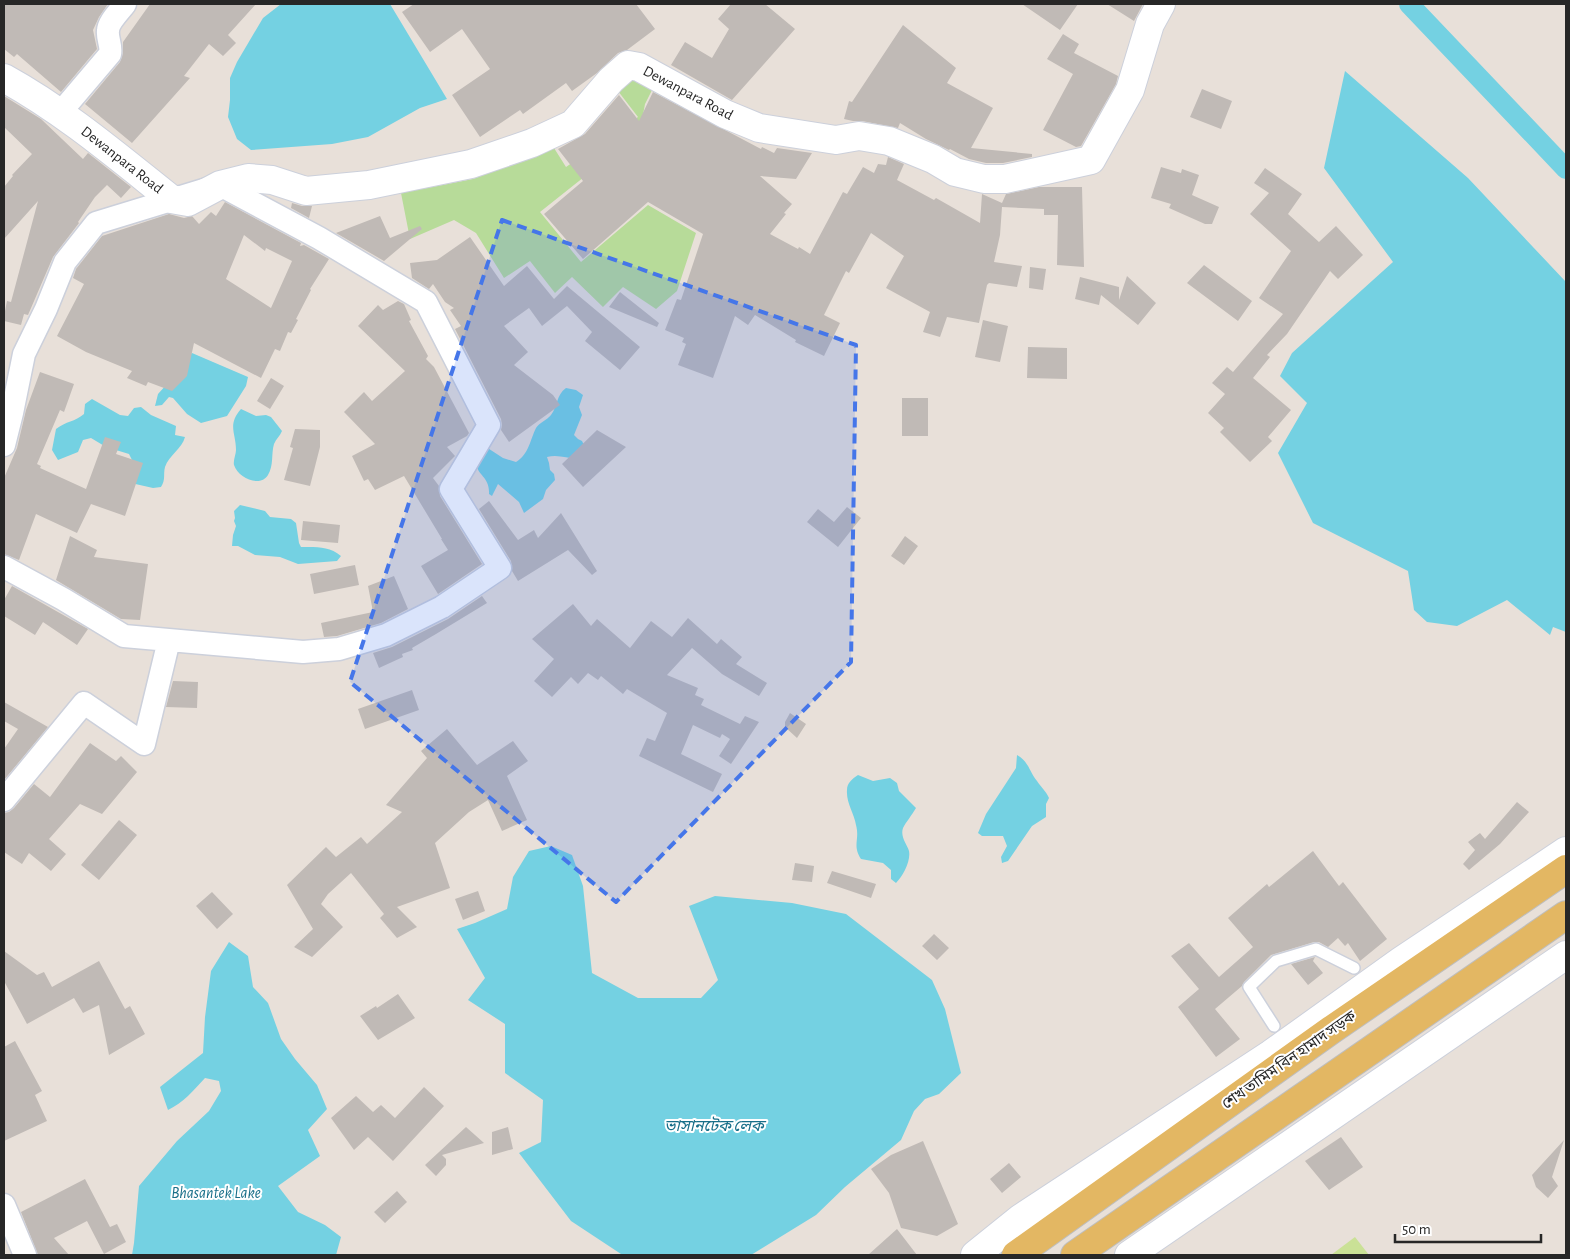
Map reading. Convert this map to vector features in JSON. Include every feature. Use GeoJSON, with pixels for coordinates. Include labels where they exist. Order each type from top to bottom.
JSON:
{"type":"FeatureCollection","features":[{"type":"Feature","properties":{"kind":"main road","name":"শেখ তামিম বিন হামাদ সড়ক"},"geometry":{"type":"LineString","coordinates":[[1016,1255],[1331,1030],[1566,869]]}},
{"type":"Feature","properties":{"kind":"main road"},"geometry":{"type":"LineString","coordinates":[[1075,1255],[1566,915]]}},
{"type":"Feature","properties":{"kind":"street"},"geometry":{"type":"LineString","coordinates":[[60,113],[110,54],[112,49],[108,31],[109,26],[125,4]]}},
{"type":"Feature","properties":{"kind":"street","name":"Dewanpara Road"},"geometry":{"type":"LineString","coordinates":[[4,78],[82,129],[170,199],[188,202],[220,185],[248,178],[272,180],[306,191],[369,185],[471,164],[532,143],[572,124],[611,80],[628,64],[639,67],[725,114],[760,128],[836,140],[859,136],[889,141],[933,159],[955,172],[984,179],[1005,179],[1090,160],[1130,90],[1150,24],[1160,4]]}},
{"type":"Feature","properties":{"kind":"street"},"geometry":{"type":"LineString","coordinates":[[4,567],[63,599],[124,636],[303,652],[339,649],[386,635],[442,607],[500,568],[451,489],[489,425],[426,302],[319,238],[220,185]]}},
{"type":"Feature","properties":{"kind":"street"},"geometry":{"type":"LineString","coordinates":[[5,432],[24,354],[66,262],[96,223],[173,199]]}},
{"type":"Feature","properties":{"kind":"street"},"geometry":{"type":"LineString","coordinates":[[4,800],[84,704],[144,744],[170,640]]}},
{"type":"Feature","properties":{"kind":"street"},"geometry":{"type":"LineString","coordinates":[[975,1255],[1021,1218],[1271,1054],[1402,961],[1566,851]]}},
{"type":"Feature","properties":{"kind":"street"},"geometry":{"type":"LineString","coordinates":[[1129,1255],[1566,955]]}},
{"type":"Feature","properties":{"kind":"street"},"geometry":{"type":"LineString","coordinates":[[4,1205],[25,1255]]}},
{"type":"Feature","properties":{"kind":"lane"},"geometry":{"type":"LineString","coordinates":[[1274,1026],[1249,987],[1276,961],[1316,949],[1354,968]]}},
{"type":"Feature","properties":{"kind":"highlighted area"},"geometry":{"type":"Polygon","coordinates":[[[502,220],[856,345],[851,662],[616,902],[350,682],[502,220]]]}},
{"type":"Feature","properties":{"kind":"green space"},"geometry":{"type":"Polygon","coordinates":[[[631,79],[652,90],[645,104],[642,120],[618,150],[540,212],[581,262],[648,205],[696,233],[677,291],[656,309],[623,287],[603,307],[572,277],[555,293],[530,261],[504,278],[476,233],[454,220],[410,239],[401,193],[473,179],[554,148],[566,167],[638,117],[618,91],[631,79]]]}},
{"type":"Feature","properties":{"kind":"green space"},"geometry":{"type":"Polygon","coordinates":[[[1355,1237],[1369,1255],[1331,1255],[1355,1237]]]}},
{"type":"Feature","properties":{"kind":"water"},"geometry":{"type":"Polygon","coordinates":[[[281,4],[390,4],[447,99],[420,108],[368,137],[332,144],[251,150],[237,139],[228,117],[230,78],[237,62],[263,18],[281,4]]]}},
{"type":"Feature","properties":{"kind":"water"},"geometry":{"type":"Polygon","coordinates":[[[1345,71],[1468,178],[1566,282],[1566,632],[1553,627],[1550,635],[1507,600],[1457,626],[1427,622],[1414,610],[1408,571],[1313,523],[1278,453],[1307,403],[1280,376],[1292,353],[1393,262],[1324,168],[1345,71]]]}},
{"type":"Feature","properties":{"kind":"water"},"geometry":{"type":"Polygon","coordinates":[[[192,353],[248,377],[246,386],[227,416],[201,423],[187,414],[173,398],[169,397],[162,405],[155,406],[158,394],[182,362],[192,353]]]}},
{"type":"Feature","properties":{"kind":"water"},"geometry":{"type":"Polygon","coordinates":[[[566,388],[576,390],[583,395],[579,407],[582,415],[574,435],[582,441],[586,449],[577,459],[558,456],[547,457],[555,480],[546,490],[543,499],[524,513],[519,502],[498,484],[492,496],[489,494],[488,484],[478,468],[479,455],[483,445],[503,458],[516,462],[520,459],[524,455],[536,428],[551,415],[560,394],[566,388]]]}},
{"type":"Feature","properties":{"kind":"water"},"geometry":{"type":"Polygon","coordinates":[[[92,399],[120,415],[128,416],[134,408],[141,407],[151,415],[176,426],[175,435],[185,437],[165,467],[161,487],[153,488],[131,483],[133,462],[129,454],[106,447],[91,438],[83,440],[78,452],[58,460],[52,450],[56,429],[84,414],[85,404],[92,399]]]}},
{"type":"Feature","properties":{"kind":"water"},"geometry":{"type":"Polygon","coordinates":[[[241,409],[256,416],[266,415],[271,417],[282,431],[274,444],[270,471],[260,481],[244,477],[236,470],[234,465],[236,444],[233,425],[241,409]]]}},
{"type":"Feature","properties":{"kind":"water"},"geometry":{"type":"Polygon","coordinates":[[[240,505],[265,511],[270,517],[291,519],[296,523],[301,547],[327,549],[341,556],[337,561],[298,564],[280,557],[255,555],[238,546],[232,546],[236,526],[234,511],[240,505]]]}},
{"type":"Feature","properties":{"kind":"water"},"geometry":{"type":"Polygon","coordinates":[[[1017,755],[1026,764],[1049,798],[1046,804],[1046,817],[1032,826],[1008,861],[1002,863],[1001,857],[1007,846],[1003,836],[982,836],[978,833],[986,814],[1016,768],[1017,755]]]}},
{"type":"Feature","properties":{"kind":"water"},"geometry":{"type":"Polygon","coordinates":[[[858,775],[873,781],[890,778],[897,783],[899,791],[916,808],[903,828],[902,834],[909,851],[909,859],[904,872],[896,883],[891,879],[891,870],[883,863],[861,859],[858,854],[857,830],[849,804],[847,788],[849,783],[858,775]]]}},
{"type":"Feature","properties":{"kind":"water","name":"ভাসানটেক লেক"},"geometry":{"type":"Polygon","coordinates":[[[551,846],[572,855],[583,886],[592,973],[638,998],[701,998],[718,980],[689,906],[715,896],[792,903],[846,914],[932,980],[945,1009],[961,1073],[939,1094],[925,1099],[914,1111],[901,1140],[845,1187],[816,1215],[751,1255],[621,1254],[571,1221],[519,1153],[541,1142],[543,1100],[505,1073],[505,1024],[468,1000],[485,978],[457,929],[507,909],[513,877],[529,851],[551,846]]]}},
{"type":"Feature","properties":{"kind":"water","name":"Bhasantek Lake"},"geometry":{"type":"Polygon","coordinates":[[[229,942],[248,956],[253,987],[268,1003],[281,1039],[317,1085],[327,1109],[308,1130],[320,1156],[278,1186],[298,1212],[325,1225],[341,1237],[336,1255],[132,1255],[139,1186],[177,1141],[209,1111],[221,1091],[219,1081],[205,1078],[183,1100],[168,1110],[160,1087],[203,1053],[205,1017],[211,971],[229,942]]]}},
{"type":"Feature","properties":{"kind":"building"},"geometry":{"type":"Polygon","coordinates":[[[4,4],[108,4],[93,30],[97,49],[61,92],[17,54],[14,57],[4,49],[4,4]]]}},
{"type":"Feature","properties":{"kind":"building"},"geometry":{"type":"Polygon","coordinates":[[[150,4],[256,4],[228,35],[236,43],[223,56],[209,44],[184,76],[190,78],[132,143],[85,104],[120,62],[123,53],[123,42],[150,4]]]}},
{"type":"Feature","properties":{"kind":"building"},"geometry":{"type":"Polygon","coordinates":[[[414,4],[636,4],[655,29],[627,50],[618,53],[597,73],[572,91],[566,83],[523,114],[520,110],[480,137],[452,95],[490,69],[462,29],[430,52],[402,12],[414,4]]]}},
{"type":"Feature","properties":{"kind":"building"},"geometry":{"type":"Polygon","coordinates":[[[731,4],[765,4],[795,29],[732,100],[671,65],[685,42],[712,58],[729,29],[718,19],[731,4]]]}},
{"type":"Feature","properties":{"kind":"building"},"geometry":{"type":"Polygon","coordinates":[[[1022,4],[1078,4],[1060,30],[1022,4]]]}},
{"type":"Feature","properties":{"kind":"building"},"geometry":{"type":"Polygon","coordinates":[[[1107,4],[1143,4],[1134,21],[1107,4]]]}},
{"type":"Feature","properties":{"kind":"building"},"geometry":{"type":"Polygon","coordinates":[[[903,25],[956,68],[947,83],[993,108],[971,148],[1032,154],[1032,157],[1003,163],[986,163],[969,159],[949,150],[900,123],[898,128],[844,119],[849,101],[852,102],[903,25]]]}},
{"type":"Feature","properties":{"kind":"building"},"geometry":{"type":"Polygon","coordinates":[[[1063,34],[1079,44],[1074,53],[1118,76],[1116,84],[1081,146],[1076,147],[1043,130],[1073,74],[1047,59],[1063,34]]]}},
{"type":"Feature","properties":{"kind":"building"},"geometry":{"type":"Polygon","coordinates":[[[1202,89],[1232,101],[1221,129],[1190,117],[1202,89]]]}},
{"type":"Feature","properties":{"kind":"building"},"geometry":{"type":"Polygon","coordinates":[[[653,92],[761,149],[762,147],[774,153],[777,148],[812,153],[796,179],[760,176],[792,204],[770,234],[810,254],[843,192],[847,194],[863,167],[874,173],[878,164],[886,165],[888,157],[904,164],[897,180],[934,200],[936,198],[980,223],[982,194],[1002,203],[1006,194],[1039,187],[1082,187],[1084,267],[1057,265],[1058,215],[1044,215],[1044,209],[1002,207],[1000,235],[994,262],[1022,266],[1017,287],[989,283],[979,323],[947,317],[940,337],[923,332],[930,312],[886,288],[904,256],[871,233],[849,273],[846,271],[824,315],[840,323],[824,356],[795,342],[796,340],[755,315],[748,325],[735,316],[713,378],[678,365],[686,344],[682,342],[684,338],[665,330],[677,299],[681,300],[703,234],[648,202],[583,259],[544,214],[583,181],[558,149],[585,134],[619,95],[639,121],[653,92]]]}},
{"type":"Feature","properties":{"kind":"building"},"geometry":{"type":"Polygon","coordinates":[[[4,96],[41,119],[83,159],[88,153],[131,187],[121,198],[107,185],[95,197],[79,223],[53,257],[28,315],[24,314],[21,325],[4,321],[4,316],[7,301],[11,302],[38,201],[4,239],[4,187],[12,175],[32,154],[4,127],[4,96]]]}},
{"type":"Feature","properties":{"kind":"building"},"geometry":{"type":"Polygon","coordinates":[[[1161,167],[1181,173],[1182,169],[1199,175],[1192,195],[1219,207],[1212,224],[1205,224],[1169,208],[1171,204],[1151,198],[1161,167]]]}},
{"type":"Feature","properties":{"kind":"building"},"geometry":{"type":"Polygon","coordinates":[[[1265,168],[1302,194],[1288,214],[1319,242],[1336,226],[1363,255],[1338,279],[1330,271],[1287,334],[1267,355],[1270,357],[1253,378],[1291,410],[1268,437],[1272,441],[1250,462],[1220,432],[1224,428],[1208,413],[1225,394],[1212,383],[1227,367],[1233,372],[1283,314],[1259,298],[1291,251],[1250,214],[1269,193],[1254,183],[1265,168]]]}},
{"type":"Feature","properties":{"kind":"building"},"geometry":{"type":"Polygon","coordinates":[[[225,202],[301,243],[300,246],[304,245],[329,259],[310,289],[291,333],[288,332],[280,351],[275,349],[261,378],[194,343],[187,376],[172,391],[148,382],[146,386],[127,378],[132,371],[86,352],[57,336],[84,284],[73,278],[76,269],[102,236],[169,214],[184,218],[192,216],[199,224],[211,212],[216,216],[225,202]],[[244,235],[226,279],[271,308],[292,261],[266,248],[265,251],[244,235]]]}},
{"type":"Feature","properties":{"kind":"building"},"geometry":{"type":"Polygon","coordinates":[[[292,203],[312,206],[309,218],[291,208],[292,203]]]}},
{"type":"Feature","properties":{"kind":"building"},"geometry":{"type":"Polygon","coordinates":[[[380,216],[390,238],[420,226],[422,229],[384,261],[336,233],[380,216]]]}},
{"type":"Feature","properties":{"kind":"building"},"geometry":{"type":"Polygon","coordinates":[[[470,237],[504,286],[527,266],[554,299],[567,286],[640,347],[620,370],[585,341],[592,332],[567,306],[542,326],[529,308],[504,326],[528,352],[514,365],[553,395],[560,405],[509,442],[501,430],[501,419],[455,329],[461,326],[450,310],[454,308],[445,302],[433,284],[429,289],[412,278],[410,263],[437,260],[470,237]]]}},
{"type":"Feature","properties":{"kind":"building"},"geometry":{"type":"Polygon","coordinates":[[[1204,265],[1252,301],[1238,321],[1187,283],[1204,265]]]}},
{"type":"Feature","properties":{"kind":"building"},"geometry":{"type":"Polygon","coordinates":[[[1030,267],[1046,269],[1043,290],[1029,288],[1030,267]]]}},
{"type":"Feature","properties":{"kind":"building"},"geometry":{"type":"Polygon","coordinates":[[[1127,276],[1156,303],[1138,325],[1101,295],[1099,305],[1075,299],[1080,277],[1119,287],[1119,300],[1127,276]]]}},
{"type":"Feature","properties":{"kind":"building"},"geometry":{"type":"Polygon","coordinates":[[[620,292],[659,323],[657,327],[609,307],[620,292]]]}},
{"type":"Feature","properties":{"kind":"building"},"geometry":{"type":"Polygon","coordinates":[[[398,301],[404,304],[411,320],[409,321],[428,356],[426,359],[434,367],[469,433],[447,447],[455,456],[433,478],[439,486],[440,496],[482,564],[438,594],[421,566],[448,550],[404,476],[375,490],[368,479],[364,481],[352,456],[375,444],[344,412],[364,392],[372,401],[405,371],[358,326],[378,305],[383,310],[398,301]]]}},
{"type":"Feature","properties":{"kind":"building"},"geometry":{"type":"Polygon","coordinates":[[[983,320],[1008,326],[1000,362],[975,357],[983,320]]]}},
{"type":"Feature","properties":{"kind":"building"},"geometry":{"type":"Polygon","coordinates":[[[1028,347],[1067,348],[1067,379],[1027,378],[1028,347]]]}},
{"type":"Feature","properties":{"kind":"building"},"geometry":{"type":"Polygon","coordinates":[[[40,372],[74,384],[64,412],[60,410],[37,464],[41,466],[40,468],[86,489],[105,437],[121,442],[116,454],[143,463],[125,516],[91,504],[77,533],[36,514],[19,560],[4,554],[4,478],[17,448],[26,410],[40,372]]]}},
{"type":"Feature","properties":{"kind":"building"},"geometry":{"type":"Polygon","coordinates":[[[271,378],[284,386],[270,409],[257,401],[271,378]]]}},
{"type":"Feature","properties":{"kind":"building"},"geometry":{"type":"Polygon","coordinates":[[[902,398],[928,398],[928,436],[902,436],[902,398]]]}},
{"type":"Feature","properties":{"kind":"building"},"geometry":{"type":"Polygon","coordinates":[[[295,429],[320,430],[320,447],[310,486],[284,480],[293,448],[290,447],[295,429]]]}},
{"type":"Feature","properties":{"kind":"building"},"geometry":{"type":"Polygon","coordinates":[[[597,430],[626,447],[583,487],[562,464],[597,430]]]}},
{"type":"Feature","properties":{"kind":"building"},"geometry":{"type":"Polygon","coordinates":[[[489,501],[518,540],[534,530],[538,538],[561,513],[597,571],[592,575],[568,550],[518,581],[512,571],[511,561],[479,509],[489,501]]]}},
{"type":"Feature","properties":{"kind":"building"},"geometry":{"type":"Polygon","coordinates":[[[847,507],[861,518],[838,547],[807,522],[818,509],[834,522],[847,507]]]}},
{"type":"Feature","properties":{"kind":"building"},"geometry":{"type":"Polygon","coordinates":[[[303,521],[340,525],[338,543],[301,540],[303,521]]]}},
{"type":"Feature","properties":{"kind":"building"},"geometry":{"type":"Polygon","coordinates":[[[70,536],[97,550],[94,557],[148,564],[140,620],[121,619],[56,580],[70,536]]]}},
{"type":"Feature","properties":{"kind":"building"},"geometry":{"type":"Polygon","coordinates":[[[905,536],[918,546],[904,565],[891,556],[905,536]]]}},
{"type":"Feature","properties":{"kind":"building"},"geometry":{"type":"Polygon","coordinates":[[[355,565],[359,585],[314,594],[310,574],[355,565]]]}},
{"type":"Feature","properties":{"kind":"building"},"geometry":{"type":"Polygon","coordinates":[[[394,576],[408,609],[381,623],[337,636],[324,637],[321,623],[373,612],[368,586],[394,576]]]}},
{"type":"Feature","properties":{"kind":"building"},"geometry":{"type":"Polygon","coordinates":[[[12,586],[88,629],[77,645],[43,622],[35,635],[4,616],[4,600],[12,586]]]}},
{"type":"Feature","properties":{"kind":"building"},"geometry":{"type":"Polygon","coordinates":[[[482,596],[487,603],[412,648],[413,650],[402,654],[403,657],[379,668],[373,653],[392,647],[448,619],[482,596]]]}},
{"type":"Feature","properties":{"kind":"building"},"geometry":{"type":"Polygon","coordinates":[[[573,604],[591,626],[597,619],[630,648],[651,621],[672,637],[688,618],[717,644],[721,639],[742,657],[736,664],[767,683],[759,696],[722,674],[692,648],[667,675],[698,688],[695,695],[704,699],[701,705],[740,724],[745,716],[759,722],[731,764],[719,756],[730,739],[722,734],[720,738],[693,725],[681,754],[722,774],[713,792],[639,756],[647,738],[655,741],[667,713],[627,689],[623,694],[601,676],[598,680],[588,673],[578,684],[571,677],[552,697],[534,681],[554,659],[532,639],[573,604]]]}},
{"type":"Feature","properties":{"kind":"building"},"geometry":{"type":"Polygon","coordinates":[[[173,681],[198,682],[197,708],[166,707],[173,681]]]}},
{"type":"Feature","properties":{"kind":"building"},"geometry":{"type":"Polygon","coordinates":[[[412,690],[419,710],[365,729],[358,709],[412,690]]]}},
{"type":"Feature","properties":{"kind":"building"},"geometry":{"type":"Polygon","coordinates":[[[4,702],[48,727],[4,780],[4,749],[18,729],[4,721],[4,702]]]}},
{"type":"Feature","properties":{"kind":"building"},"geometry":{"type":"Polygon","coordinates":[[[790,713],[806,724],[797,738],[785,727],[785,722],[790,713]]]}},
{"type":"Feature","properties":{"kind":"building"},"geometry":{"type":"Polygon","coordinates":[[[447,729],[477,765],[513,741],[528,761],[507,776],[527,820],[502,831],[488,800],[469,812],[435,843],[450,888],[397,907],[417,927],[397,938],[380,918],[384,914],[351,873],[328,894],[321,904],[343,927],[312,957],[294,947],[313,929],[287,885],[326,847],[336,857],[361,837],[367,844],[402,812],[386,805],[427,758],[421,751],[447,729]]]}},
{"type":"Feature","properties":{"kind":"building"},"geometry":{"type":"Polygon","coordinates":[[[90,743],[116,761],[121,756],[137,772],[102,814],[80,804],[49,839],[66,854],[51,871],[29,853],[22,864],[4,852],[4,813],[14,808],[34,784],[50,797],[90,743]]]}},
{"type":"Feature","properties":{"kind":"building"},"geometry":{"type":"Polygon","coordinates":[[[1517,802],[1529,812],[1500,844],[1469,870],[1463,864],[1475,850],[1468,842],[1480,833],[1485,839],[1517,802]]]}},
{"type":"Feature","properties":{"kind":"building"},"geometry":{"type":"Polygon","coordinates":[[[119,820],[137,835],[99,880],[81,865],[119,820]]]}},
{"type":"Feature","properties":{"kind":"building"},"geometry":{"type":"Polygon","coordinates":[[[1313,851],[1339,886],[1343,882],[1387,939],[1360,961],[1348,943],[1345,946],[1338,938],[1328,947],[1319,942],[1314,942],[1271,955],[1242,986],[1215,1009],[1240,1039],[1216,1057],[1178,1007],[1199,989],[1171,956],[1189,943],[1219,977],[1253,947],[1228,918],[1267,884],[1269,887],[1313,851]]]}},
{"type":"Feature","properties":{"kind":"building"},"geometry":{"type":"Polygon","coordinates":[[[795,863],[814,866],[812,882],[792,880],[795,863]]]}},
{"type":"Feature","properties":{"kind":"building"},"geometry":{"type":"Polygon","coordinates":[[[832,871],[876,884],[871,898],[827,883],[832,871]]]}},
{"type":"Feature","properties":{"kind":"building"},"geometry":{"type":"Polygon","coordinates":[[[478,891],[485,911],[463,920],[455,899],[478,891]]]}},
{"type":"Feature","properties":{"kind":"building"},"geometry":{"type":"Polygon","coordinates":[[[212,892],[233,914],[217,929],[196,906],[212,892]]]}},
{"type":"Feature","properties":{"kind":"building"},"geometry":{"type":"Polygon","coordinates":[[[934,934],[949,948],[937,960],[922,946],[934,934]]]}},
{"type":"Feature","properties":{"kind":"building"},"geometry":{"type":"Polygon","coordinates":[[[4,951],[37,975],[44,972],[52,987],[99,961],[125,1009],[130,1006],[145,1034],[109,1055],[99,1005],[83,1013],[74,998],[27,1024],[4,981],[4,951]]]}},
{"type":"Feature","properties":{"kind":"building"},"geometry":{"type":"Polygon","coordinates":[[[1315,957],[1313,961],[1323,973],[1308,985],[1291,964],[1315,957]]]}},
{"type":"Feature","properties":{"kind":"building"},"geometry":{"type":"Polygon","coordinates":[[[398,994],[415,1018],[378,1040],[360,1016],[376,1006],[377,1008],[398,994]]]}},
{"type":"Feature","properties":{"kind":"building"},"geometry":{"type":"Polygon","coordinates":[[[15,1041],[42,1091],[35,1095],[47,1121],[4,1141],[4,1047],[15,1041]]]}},
{"type":"Feature","properties":{"kind":"building"},"geometry":{"type":"Polygon","coordinates":[[[424,1087],[444,1106],[393,1161],[368,1137],[354,1150],[331,1118],[356,1096],[373,1112],[381,1105],[395,1118],[424,1087]]]}},
{"type":"Feature","properties":{"kind":"building"},"geometry":{"type":"Polygon","coordinates":[[[466,1127],[484,1143],[442,1155],[446,1159],[446,1165],[436,1176],[425,1165],[466,1127]]]}},
{"type":"Feature","properties":{"kind":"building"},"geometry":{"type":"Polygon","coordinates":[[[508,1127],[513,1149],[492,1155],[492,1132],[508,1127]]]}},
{"type":"Feature","properties":{"kind":"building"},"geometry":{"type":"Polygon","coordinates":[[[1341,1137],[1363,1167],[1329,1190],[1305,1161],[1341,1137]]]}},
{"type":"Feature","properties":{"kind":"building"},"geometry":{"type":"Polygon","coordinates":[[[1564,1140],[1552,1177],[1558,1186],[1548,1198],[1536,1187],[1532,1175],[1564,1140]]]}},
{"type":"Feature","properties":{"kind":"building"},"geometry":{"type":"Polygon","coordinates":[[[923,1141],[958,1224],[937,1236],[901,1228],[889,1193],[871,1169],[891,1155],[923,1141]]]}},
{"type":"Feature","properties":{"kind":"building"},"geometry":{"type":"Polygon","coordinates":[[[1009,1163],[1021,1177],[1002,1193],[990,1179],[1009,1163]]]}},
{"type":"Feature","properties":{"kind":"building"},"geometry":{"type":"Polygon","coordinates":[[[85,1179],[110,1227],[117,1224],[126,1242],[104,1254],[87,1221],[54,1238],[69,1255],[38,1255],[21,1212],[85,1179]]]}},
{"type":"Feature","properties":{"kind":"building"},"geometry":{"type":"Polygon","coordinates":[[[397,1191],[407,1202],[385,1223],[374,1212],[397,1191]]]}},
{"type":"Feature","properties":{"kind":"building"},"geometry":{"type":"Polygon","coordinates":[[[897,1229],[917,1255],[868,1255],[897,1229]]]}},
{"type":"Feature","properties":{"kind":"waterway"},"geometry":{"type":"LineString","coordinates":[[1409,4],[1566,169]]}}]}
